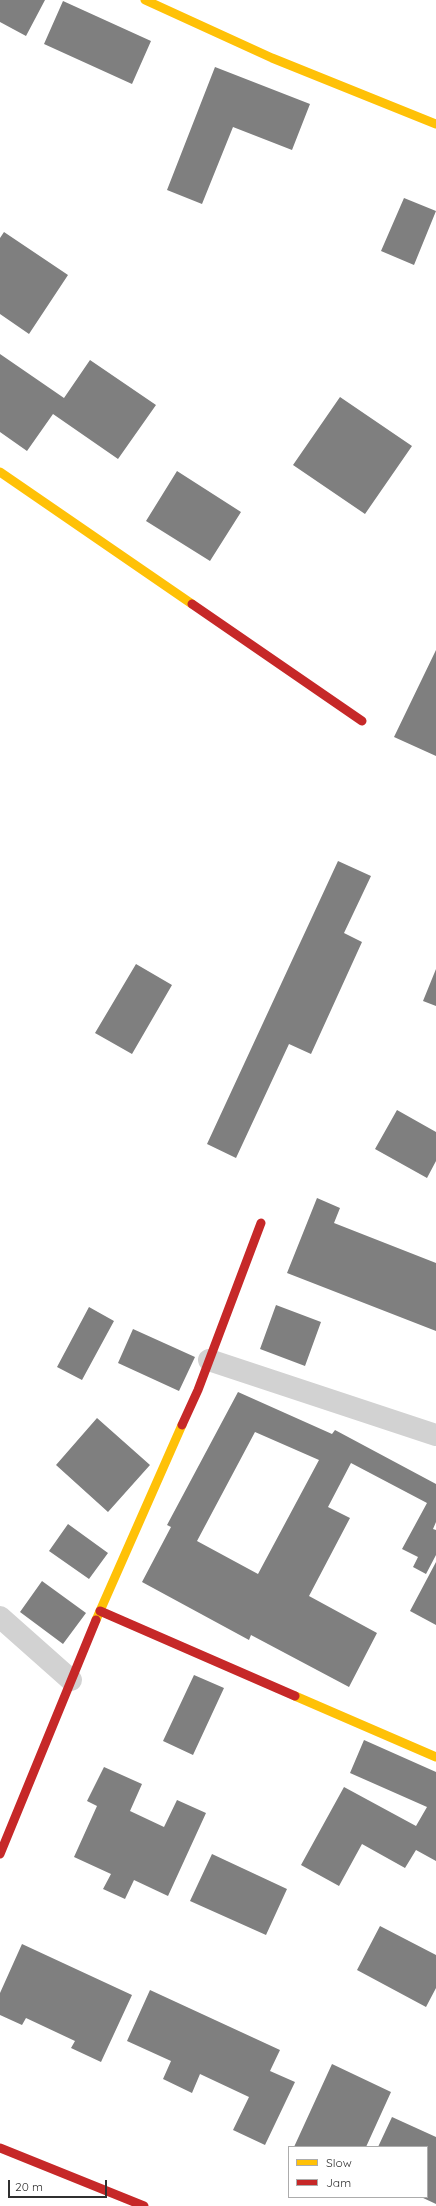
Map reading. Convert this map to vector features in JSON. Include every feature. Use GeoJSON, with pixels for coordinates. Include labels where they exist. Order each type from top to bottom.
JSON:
{"type":"FeatureCollection","features":[{"type":"Feature","properties":{"kind":"street"},"geometry":{"type":"LineString","coordinates":[[145,0],[272,58],[436,124]]}},
{"type":"Feature","properties":{"kind":"street"},"geometry":{"type":"LineString","coordinates":[[0,472],[362,721]]}},
{"type":"Feature","properties":{"kind":"street"},"geometry":{"type":"LineString","coordinates":[[0,1854],[100,1611],[198,1390],[261,1223]]}},
{"type":"Feature","properties":{"kind":"street"},"geometry":{"type":"LineString","coordinates":[[209,1360],[436,1435]]}},
{"type":"Feature","properties":{"kind":"street"},"geometry":{"type":"LineString","coordinates":[[100,1611],[436,1757]]}},
{"type":"Feature","properties":{"kind":"street"},"geometry":{"type":"LineString","coordinates":[[0,1617],[71,1680]]}},
{"type":"Feature","properties":{"kind":"street"},"geometry":{"type":"LineString","coordinates":[[0,2148],[144,2206]]}},
{"type":"Feature","properties":{"kind":"building"},"geometry":{"type":"Polygon","coordinates":[[[0,0],[45,0],[26,36],[0,22],[0,0]]]}},
{"type":"Feature","properties":{"kind":"building"},"geometry":{"type":"Polygon","coordinates":[[[63,1],[151,41],[132,84],[44,44],[63,1]]]}},
{"type":"Feature","properties":{"kind":"building"},"geometry":{"type":"Polygon","coordinates":[[[215,67],[310,104],[292,150],[233,127],[202,204],[167,190],[215,67]]]}},
{"type":"Feature","properties":{"kind":"building"},"geometry":{"type":"Polygon","coordinates":[[[404,198],[436,211],[414,265],[381,251],[404,198]]]}},
{"type":"Feature","properties":{"kind":"building"},"geometry":{"type":"Polygon","coordinates":[[[4,232],[68,275],[29,334],[0,314],[0,238],[4,232]]]}},
{"type":"Feature","properties":{"kind":"building"},"geometry":{"type":"Polygon","coordinates":[[[0,354],[64,398],[90,360],[156,405],[118,459],[53,414],[27,451],[0,432],[0,354]]]}},
{"type":"Feature","properties":{"kind":"building"},"geometry":{"type":"Polygon","coordinates":[[[340,397],[412,446],[365,514],[293,465],[340,397]]]}},
{"type":"Feature","properties":{"kind":"building"},"geometry":{"type":"Polygon","coordinates":[[[177,471],[241,512],[210,561],[146,521],[177,471]]]}},
{"type":"Feature","properties":{"kind":"building"},"geometry":{"type":"Polygon","coordinates":[[[436,650],[436,756],[394,737],[436,650]]]}},
{"type":"Feature","properties":{"kind":"building"},"geometry":{"type":"Polygon","coordinates":[[[338,861],[371,876],[344,933],[362,942],[311,1054],[289,1044],[236,1158],[207,1144],[338,861]]]}},
{"type":"Feature","properties":{"kind":"building"},"geometry":{"type":"Polygon","coordinates":[[[136,964],[172,985],[132,1054],[95,1033],[136,964]]]}},
{"type":"Feature","properties":{"kind":"building"},"geometry":{"type":"Polygon","coordinates":[[[436,969],[436,1006],[423,1001],[436,969]]]}},
{"type":"Feature","properties":{"kind":"building"},"geometry":{"type":"Polygon","coordinates":[[[397,1110],[436,1132],[436,1161],[427,1178],[375,1149],[397,1110]]]}},
{"type":"Feature","properties":{"kind":"building"},"geometry":{"type":"Polygon","coordinates":[[[317,1198],[340,1208],[334,1223],[436,1263],[436,1331],[287,1273],[317,1198]]]}},
{"type":"Feature","properties":{"kind":"building"},"geometry":{"type":"Polygon","coordinates":[[[276,1305],[321,1322],[305,1366],[260,1349],[276,1305]]]}},
{"type":"Feature","properties":{"kind":"building"},"geometry":{"type":"Polygon","coordinates":[[[89,1307],[114,1321],[82,1380],[57,1367],[89,1307]]]}},
{"type":"Feature","properties":{"kind":"building"},"geometry":{"type":"Polygon","coordinates":[[[133,1329],[195,1357],[179,1391],[118,1363],[133,1329]]]}},
{"type":"Feature","properties":{"kind":"building"},"geometry":{"type":"Polygon","coordinates":[[[238,1392],[332,1434],[335,1430],[436,1484],[436,1522],[433,1529],[436,1530],[436,1555],[426,1574],[413,1567],[418,1557],[402,1549],[427,1503],[351,1463],[328,1507],[350,1518],[309,1596],[377,1633],[349,1687],[251,1635],[249,1640],[142,1582],[171,1527],[167,1525],[238,1392]],[[255,1432],[197,1541],[258,1574],[319,1460],[255,1432]]]}},
{"type":"Feature","properties":{"kind":"building"},"geometry":{"type":"Polygon","coordinates":[[[97,1418],[150,1465],[108,1512],[56,1465],[97,1418]]]}},
{"type":"Feature","properties":{"kind":"building"},"geometry":{"type":"Polygon","coordinates":[[[68,1524],[108,1553],[89,1579],[49,1551],[68,1524]]]}},
{"type":"Feature","properties":{"kind":"building"},"geometry":{"type":"Polygon","coordinates":[[[436,1562],[436,1625],[410,1611],[436,1562]]]}},
{"type":"Feature","properties":{"kind":"building"},"geometry":{"type":"Polygon","coordinates":[[[42,1581],[86,1613],[63,1644],[20,1612],[42,1581]]]}},
{"type":"Feature","properties":{"kind":"building"},"geometry":{"type":"Polygon","coordinates":[[[194,1675],[224,1688],[193,1755],[163,1741],[194,1675]]]}},
{"type":"Feature","properties":{"kind":"building"},"geometry":{"type":"Polygon","coordinates":[[[364,1740],[436,1772],[436,1861],[416,1850],[405,1868],[362,1844],[339,1886],[301,1865],[344,1787],[416,1826],[427,1807],[350,1773],[364,1740]]]}},
{"type":"Feature","properties":{"kind":"building"},"geometry":{"type":"Polygon","coordinates":[[[104,1767],[142,1784],[130,1811],[164,1827],[177,1800],[206,1813],[168,1896],[134,1880],[125,1899],[103,1889],[111,1874],[74,1857],[97,1806],[87,1801],[104,1767]]]}},
{"type":"Feature","properties":{"kind":"building"},"geometry":{"type":"Polygon","coordinates":[[[212,1854],[287,1889],[266,1935],[190,1901],[212,1854]]]}},
{"type":"Feature","properties":{"kind":"building"},"geometry":{"type":"Polygon","coordinates":[[[380,1926],[436,1955],[436,1988],[426,2007],[357,1970],[380,1926]]]}},
{"type":"Feature","properties":{"kind":"building"},"geometry":{"type":"Polygon","coordinates":[[[22,1944],[132,1995],[101,2062],[71,2048],[75,2041],[26,2018],[22,2025],[0,2015],[0,1993],[22,1944]]]}},
{"type":"Feature","properties":{"kind":"building"},"geometry":{"type":"Polygon","coordinates":[[[150,1990],[280,2050],[270,2071],[295,2082],[265,2145],[233,2130],[249,2097],[200,2074],[192,2093],[163,2079],[171,2061],[127,2041],[150,1990]]]}},
{"type":"Feature","properties":{"kind":"building"},"geometry":{"type":"Polygon","coordinates":[[[332,2064],[391,2092],[366,2146],[294,2146],[332,2064]]]}},
{"type":"Feature","properties":{"kind":"building"},"geometry":{"type":"Polygon","coordinates":[[[392,2117],[436,2137],[436,2204],[423,2198],[428,2198],[428,2146],[378,2146],[392,2117]]]}},
{"type":"Feature","properties":{"kind":"traffic: slow"},"geometry":{"type":"LineString","coordinates":[[145,0],[272,58],[436,124]]}},
{"type":"Feature","properties":{"kind":"traffic: slow"},"geometry":{"type":"LineString","coordinates":[[0,472],[192,604]]}},
{"type":"Feature","properties":{"kind":"traffic: slow"},"geometry":{"type":"LineString","coordinates":[[96,1620],[182,1425]]}},
{"type":"Feature","properties":{"kind":"traffic: slow"},"geometry":{"type":"LineString","coordinates":[[295,1696],[436,1757]]}},
{"type":"Feature","properties":{"kind":"traffic: jam"},"geometry":{"type":"LineString","coordinates":[[192,604],[362,721]]}},
{"type":"Feature","properties":{"kind":"traffic: jam"},"geometry":{"type":"LineString","coordinates":[[182,1425],[198,1390],[261,1223]]}},
{"type":"Feature","properties":{"kind":"traffic: jam"},"geometry":{"type":"LineString","coordinates":[[100,1611],[295,1696]]}},
{"type":"Feature","properties":{"kind":"traffic: jam"},"geometry":{"type":"LineString","coordinates":[[0,1854],[96,1620]]}},
{"type":"Feature","properties":{"kind":"traffic: jam"},"geometry":{"type":"LineString","coordinates":[[0,2148],[144,2206]]}}]}
